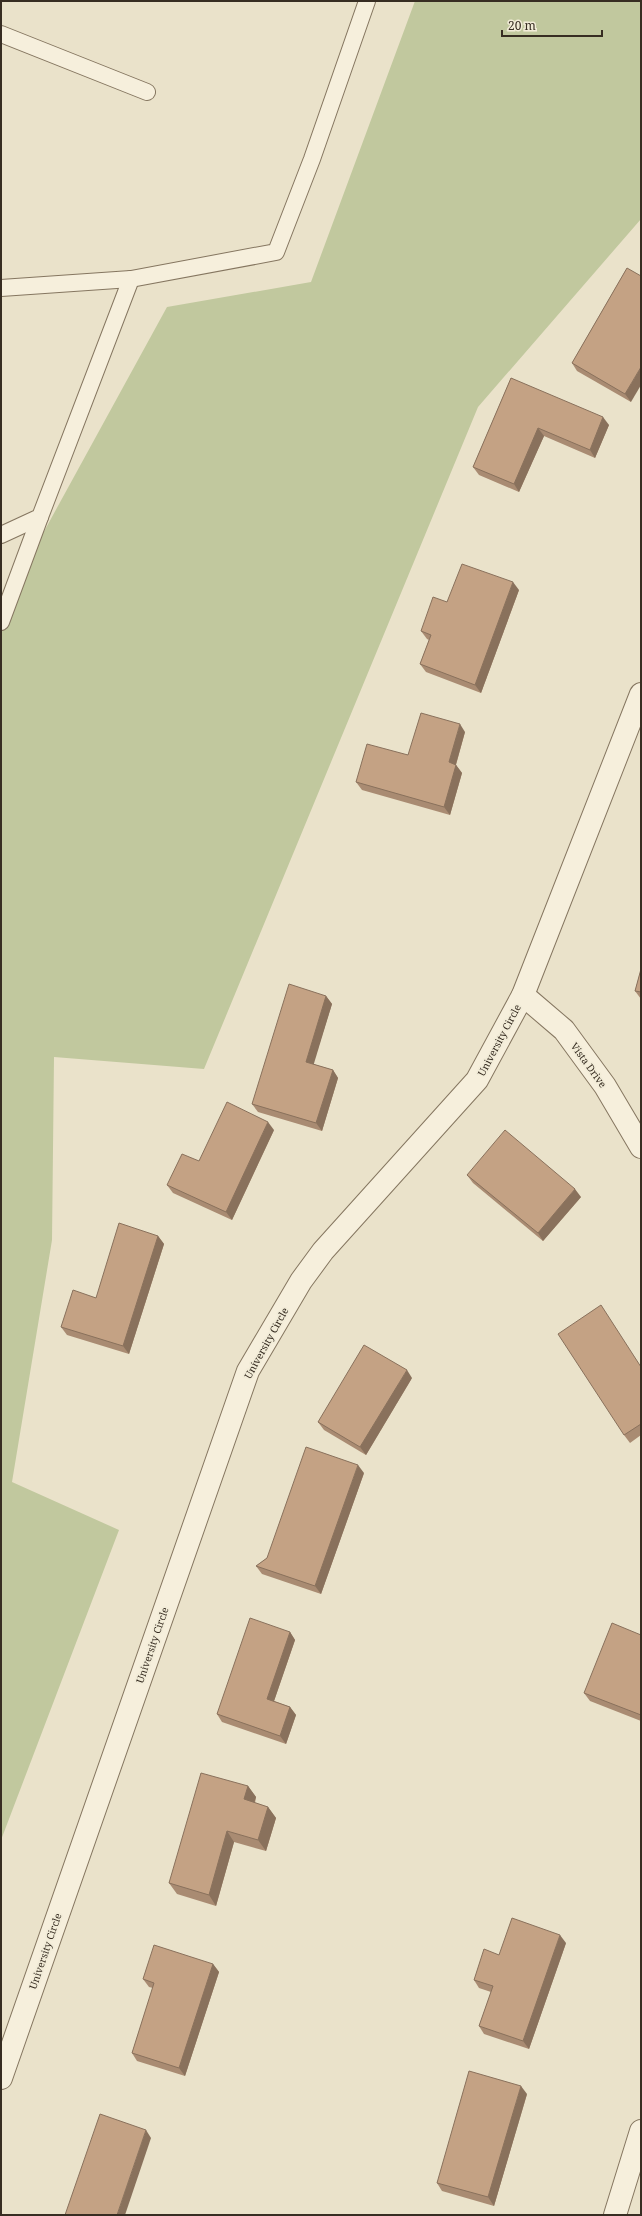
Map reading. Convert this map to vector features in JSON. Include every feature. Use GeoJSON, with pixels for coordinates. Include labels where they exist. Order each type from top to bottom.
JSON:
{"type":"FeatureCollection","features":[{"type":"Feature","properties":{"kind":"street","name":"University Circle"},"geometry":{"type":"LineString","coordinates":[[1,2078],[5,2054],[248,1371],[300,1281],[323,1252],[477,1080],[523,995],[641,694]]}},
{"type":"Feature","properties":{"kind":"street","name":"Vista Drive"},"geometry":{"type":"LineString","coordinates":[[523,995],[564,1030],[605,1086],[641,1147]]}},
{"type":"Feature","properties":{"kind":"street"},"geometry":{"type":"LineString","coordinates":[[615,2215],[641,2131]]}},
{"type":"Feature","properties":{"kind":"lane"},"geometry":{"type":"LineString","coordinates":[[1,288],[132,278],[276,252],[312,159],[367,1]]}},
{"type":"Feature","properties":{"kind":"lane"},"geometry":{"type":"LineString","coordinates":[[1,34],[147,92]]}},
{"type":"Feature","properties":{"kind":"lane"},"geometry":{"type":"LineString","coordinates":[[1,622],[132,278]]}},
{"type":"Feature","properties":{"kind":"lane"},"geometry":{"type":"LineString","coordinates":[[1,535],[40,517]]}},
{"type":"Feature","properties":{"kind":"green space"},"geometry":{"type":"Polygon","coordinates":[[[415,1],[641,1],[641,219],[478,407],[204,1069],[54,1057],[52,1240],[12,1482],[119,1530],[1,1840],[1,610],[167,307],[311,282],[415,1]]]}},
{"type":"Feature","properties":{"kind":"building"},"geometry":{"type":"Polygon","coordinates":[[[627,268],[641,276],[641,367],[625,394],[572,363],[627,268]]]}},
{"type":"Feature","properties":{"kind":"building"},"geometry":{"type":"Polygon","coordinates":[[[511,378],[603,417],[590,450],[538,428],[514,484],[473,467],[511,378]]]}},
{"type":"Feature","properties":{"kind":"building"},"geometry":{"type":"Polygon","coordinates":[[[462,564],[513,582],[475,685],[420,664],[431,635],[421,631],[433,597],[447,602],[462,564]]]}},
{"type":"Feature","properties":{"kind":"building"},"geometry":{"type":"Polygon","coordinates":[[[421,713],[460,724],[449,762],[456,765],[444,807],[356,782],[367,744],[408,755],[421,713]]]}},
{"type":"Feature","properties":{"kind":"building"},"geometry":{"type":"Polygon","coordinates":[[[641,969],[641,992],[635,991],[641,969]]]}},
{"type":"Feature","properties":{"kind":"building"},"geometry":{"type":"Polygon","coordinates":[[[289,984],[326,996],[306,1062],[333,1070],[316,1123],[252,1104],[289,984]]]}},
{"type":"Feature","properties":{"kind":"building"},"geometry":{"type":"Polygon","coordinates":[[[227,1102],[268,1122],[226,1212],[167,1185],[182,1154],[199,1161],[227,1102]]]}},
{"type":"Feature","properties":{"kind":"building"},"geometry":{"type":"Polygon","coordinates":[[[505,1130],[575,1189],[538,1233],[467,1175],[505,1130]]]}},
{"type":"Feature","properties":{"kind":"building"},"geometry":{"type":"Polygon","coordinates":[[[119,1223],[158,1236],[123,1346],[61,1327],[73,1290],[96,1298],[119,1223]]]}},
{"type":"Feature","properties":{"kind":"building"},"geometry":{"type":"Polygon","coordinates":[[[601,1305],[641,1367],[641,1424],[624,1435],[558,1334],[601,1305]]]}},
{"type":"Feature","properties":{"kind":"building"},"geometry":{"type":"Polygon","coordinates":[[[364,1345],[407,1370],[360,1447],[318,1422],[364,1345]]]}},
{"type":"Feature","properties":{"kind":"building"},"geometry":{"type":"Polygon","coordinates":[[[306,1447],[358,1465],[315,1586],[256,1566],[267,1558],[306,1447]]]}},
{"type":"Feature","properties":{"kind":"building"},"geometry":{"type":"Polygon","coordinates":[[[250,1618],[290,1632],[267,1699],[290,1707],[280,1736],[217,1714],[250,1618]]]}},
{"type":"Feature","properties":{"kind":"building"},"geometry":{"type":"Polygon","coordinates":[[[612,1623],[641,1635],[641,1715],[584,1693],[612,1623]]]}},
{"type":"Feature","properties":{"kind":"building"},"geometry":{"type":"Polygon","coordinates":[[[201,1773],[248,1786],[244,1799],[268,1807],[258,1840],[227,1831],[209,1895],[169,1883],[201,1773]]]}},
{"type":"Feature","properties":{"kind":"building"},"geometry":{"type":"Polygon","coordinates":[[[512,1918],[560,1935],[523,2041],[479,2026],[493,1986],[474,1980],[484,1949],[499,1955],[512,1918]]]}},
{"type":"Feature","properties":{"kind":"building"},"geometry":{"type":"Polygon","coordinates":[[[154,1945],[213,1964],[179,2068],[132,2053],[154,1983],[143,1979],[154,1945]]]}},
{"type":"Feature","properties":{"kind":"building"},"geometry":{"type":"Polygon","coordinates":[[[469,2071],[521,2086],[488,2197],[437,2183],[469,2071]]]}},
{"type":"Feature","properties":{"kind":"building"},"geometry":{"type":"Polygon","coordinates":[[[100,2114],[146,2130],[117,2215],[65,2215],[100,2114]]]}}]}
